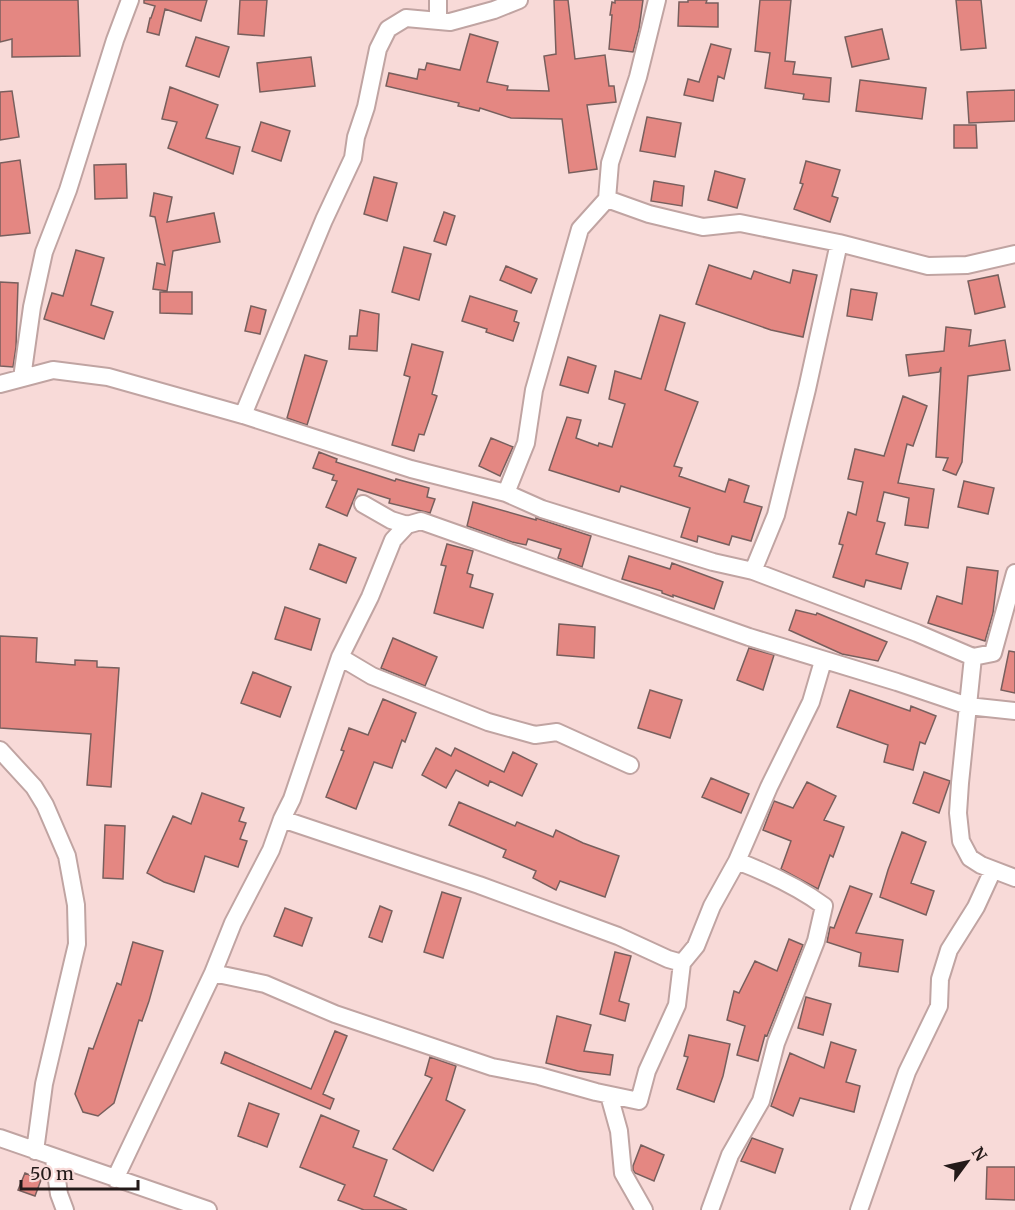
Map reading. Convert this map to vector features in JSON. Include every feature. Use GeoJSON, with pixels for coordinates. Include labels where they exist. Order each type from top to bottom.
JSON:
{"type":"FeatureCollection","features":[{"type":"Feature","properties":{"kind":"street"},"geometry":{"type":"LineString","coordinates":[[22,378],[32,307],[44,252],[68,190],[115,40],[130,0]]}},
{"type":"Feature","properties":{"kind":"street"},"geometry":{"type":"LineString","coordinates":[[438,0],[438,21]]}},
{"type":"Feature","properties":{"kind":"street"},"geometry":{"type":"LineString","coordinates":[[243,415],[352,158],[378,49],[388,29],[406,18],[450,22],[519,0]]}},
{"type":"Feature","properties":{"kind":"street"},"geometry":{"type":"LineString","coordinates":[[506,493],[526,443],[534,390],[580,229],[607,199],[610,163],[638,77],[657,0]]}},
{"type":"Feature","properties":{"kind":"street"},"geometry":{"type":"LineString","coordinates":[[607,199],[649,214],[703,227],[740,223],[839,243],[928,266],[967,265],[1015,254]]}},
{"type":"Feature","properties":{"kind":"street"},"geometry":{"type":"LineString","coordinates":[[753,571],[776,515],[839,243]]}},
{"type":"Feature","properties":{"kind":"street"},"geometry":{"type":"LineString","coordinates":[[0,384],[53,370],[108,376],[243,415],[411,469],[506,493],[542,509],[713,562],[753,571],[917,633],[973,657],[993,653],[1015,573]]}},
{"type":"Feature","properties":{"kind":"street"},"geometry":{"type":"LineString","coordinates":[[363,504],[391,520],[407,525]]}},
{"type":"Feature","properties":{"kind":"street"},"geometry":{"type":"LineString","coordinates":[[115,1179],[213,973],[233,923],[271,850],[292,799],[340,657],[370,597],[393,540],[407,525],[421,521],[749,637],[968,706],[1015,711]]}},
{"type":"Feature","properties":{"kind":"street"},"geometry":{"type":"LineString","coordinates":[[340,657],[372,676],[488,722],[535,735],[557,732],[630,765]]}},
{"type":"Feature","properties":{"kind":"street"},"geometry":{"type":"LineString","coordinates":[[973,657],[958,813],[961,841],[970,858],[981,865],[1015,878]]}},
{"type":"Feature","properties":{"kind":"street"},"geometry":{"type":"LineString","coordinates":[[213,973],[265,984],[335,1014],[492,1067],[539,1076],[639,1101],[647,1071],[677,1005],[682,963],[696,946],[712,906],[737,861],[769,787],[811,702],[823,661]]}},
{"type":"Feature","properties":{"kind":"street"},"geometry":{"type":"LineString","coordinates":[[0,750],[34,787],[45,805],[68,856],[76,905],[77,944],[44,1084],[34,1151]]}},
{"type":"Feature","properties":{"kind":"street"},"geometry":{"type":"LineString","coordinates":[[282,819],[479,885],[618,936],[682,963]]}},
{"type":"Feature","properties":{"kind":"street"},"geometry":{"type":"LineString","coordinates":[[710,1210],[730,1155],[761,1101],[776,1043],[816,941],[824,906],[806,893],[766,872],[737,861]]}},
{"type":"Feature","properties":{"kind":"street"},"geometry":{"type":"LineString","coordinates":[[859,1210],[907,1072],[939,1006],[940,979],[949,950],[976,906],[993,870]]}},
{"type":"Feature","properties":{"kind":"street"},"geometry":{"type":"LineString","coordinates":[[609,1095],[619,1131],[623,1173],[644,1210]]}},
{"type":"Feature","properties":{"kind":"street"},"geometry":{"type":"LineString","coordinates":[[0,1138],[208,1210]]}},
{"type":"Feature","properties":{"kind":"street"},"geometry":{"type":"LineString","coordinates":[[54,1158],[59,1194],[65,1210]]}},
{"type":"Feature","properties":{"kind":"building"},"geometry":{"type":"Polygon","coordinates":[[[0,0],[78,0],[80,56],[12,57],[12,39],[0,42],[0,0]]]}},
{"type":"Feature","properties":{"kind":"building"},"geometry":{"type":"Polygon","coordinates":[[[144,0],[207,0],[201,21],[165,9],[159,35],[147,32],[155,6],[144,3],[144,0]]]}},
{"type":"Feature","properties":{"kind":"building"},"geometry":{"type":"Polygon","coordinates":[[[240,0],[267,0],[264,36],[238,34],[240,0]]]}},
{"type":"Feature","properties":{"kind":"building"},"geometry":{"type":"Polygon","coordinates":[[[554,0],[568,0],[575,59],[605,55],[609,86],[614,86],[616,102],[587,105],[597,169],[569,173],[562,119],[511,118],[480,108],[479,111],[458,106],[459,103],[386,86],[389,73],[417,79],[419,69],[425,70],[427,63],[460,70],[470,34],[498,42],[487,82],[508,86],[507,90],[549,91],[544,56],[556,54],[554,0]]]}},
{"type":"Feature","properties":{"kind":"building"},"geometry":{"type":"Polygon","coordinates":[[[615,0],[643,0],[633,52],[609,49],[612,15],[610,15],[612,2],[615,3],[615,0]]]}},
{"type":"Feature","properties":{"kind":"building"},"geometry":{"type":"Polygon","coordinates":[[[688,0],[707,0],[706,3],[718,3],[718,27],[678,26],[679,2],[688,2],[688,0]]]}},
{"type":"Feature","properties":{"kind":"building"},"geometry":{"type":"Polygon","coordinates":[[[760,0],[791,0],[785,61],[795,62],[793,74],[831,78],[829,102],[803,99],[804,94],[765,88],[770,53],[755,51],[760,0]]]}},
{"type":"Feature","properties":{"kind":"building"},"geometry":{"type":"Polygon","coordinates":[[[956,0],[981,0],[986,48],[961,50],[956,0]]]}},
{"type":"Feature","properties":{"kind":"building"},"geometry":{"type":"Polygon","coordinates":[[[882,29],[889,59],[852,67],[845,37],[882,29]]]}},
{"type":"Feature","properties":{"kind":"building"},"geometry":{"type":"Polygon","coordinates":[[[196,37],[229,47],[219,77],[186,66],[196,37]]]}},
{"type":"Feature","properties":{"kind":"building"},"geometry":{"type":"Polygon","coordinates":[[[711,44],[731,49],[724,79],[718,76],[713,101],[684,95],[688,79],[699,82],[711,44]]]}},
{"type":"Feature","properties":{"kind":"building"},"geometry":{"type":"Polygon","coordinates":[[[311,57],[315,86],[260,92],[257,63],[311,57]]]}},
{"type":"Feature","properties":{"kind":"building"},"geometry":{"type":"Polygon","coordinates":[[[860,80],[926,88],[922,119],[856,111],[860,80]]]}},
{"type":"Feature","properties":{"kind":"building"},"geometry":{"type":"Polygon","coordinates":[[[170,87],[218,105],[206,138],[240,147],[233,174],[168,148],[177,122],[162,119],[170,87]]]}},
{"type":"Feature","properties":{"kind":"building"},"geometry":{"type":"Polygon","coordinates":[[[1015,90],[1015,121],[969,123],[967,92],[1015,90]]]}},
{"type":"Feature","properties":{"kind":"building"},"geometry":{"type":"Polygon","coordinates":[[[12,91],[19,137],[0,140],[0,92],[12,91]]]}},
{"type":"Feature","properties":{"kind":"building"},"geometry":{"type":"Polygon","coordinates":[[[647,117],[681,123],[675,157],[640,151],[647,117]]]}},
{"type":"Feature","properties":{"kind":"building"},"geometry":{"type":"Polygon","coordinates":[[[261,122],[290,131],[281,161],[252,151],[261,122]]]}},
{"type":"Feature","properties":{"kind":"building"},"geometry":{"type":"Polygon","coordinates":[[[954,125],[976,125],[977,148],[954,148],[954,125]]]}},
{"type":"Feature","properties":{"kind":"building"},"geometry":{"type":"Polygon","coordinates":[[[20,160],[30,233],[0,236],[0,163],[20,160]]]}},
{"type":"Feature","properties":{"kind":"building"},"geometry":{"type":"Polygon","coordinates":[[[806,161],[840,170],[832,196],[838,198],[830,222],[794,209],[803,184],[800,183],[806,161]]]}},
{"type":"Feature","properties":{"kind":"building"},"geometry":{"type":"Polygon","coordinates":[[[126,164],[127,198],[95,199],[94,165],[126,164]]]}},
{"type":"Feature","properties":{"kind":"building"},"geometry":{"type":"Polygon","coordinates":[[[715,171],[745,179],[737,208],[708,200],[715,171]]]}},
{"type":"Feature","properties":{"kind":"building"},"geometry":{"type":"Polygon","coordinates":[[[374,177],[397,183],[387,221],[364,214],[374,177]]]}},
{"type":"Feature","properties":{"kind":"building"},"geometry":{"type":"Polygon","coordinates":[[[654,181],[684,186],[682,206],[651,201],[654,181]]]}},
{"type":"Feature","properties":{"kind":"building"},"geometry":{"type":"Polygon","coordinates":[[[154,193],[172,197],[167,222],[214,213],[220,242],[173,251],[167,291],[153,289],[157,263],[165,265],[155,217],[150,216],[154,193]]]}},
{"type":"Feature","properties":{"kind":"building"},"geometry":{"type":"Polygon","coordinates":[[[444,212],[455,216],[446,245],[434,241],[444,212]]]}},
{"type":"Feature","properties":{"kind":"building"},"geometry":{"type":"Polygon","coordinates":[[[404,247],[431,254],[419,300],[392,292],[404,247]]]}},
{"type":"Feature","properties":{"kind":"building"},"geometry":{"type":"Polygon","coordinates":[[[76,250],[104,258],[91,305],[113,312],[104,339],[44,319],[52,293],[63,296],[76,250]]]}},
{"type":"Feature","properties":{"kind":"building"},"geometry":{"type":"Polygon","coordinates":[[[709,265],[751,279],[754,271],[790,283],[793,270],[817,275],[803,337],[771,330],[696,304],[709,265]]]}},
{"type":"Feature","properties":{"kind":"building"},"geometry":{"type":"Polygon","coordinates":[[[506,266],[537,279],[531,293],[500,280],[506,266]]]}},
{"type":"Feature","properties":{"kind":"building"},"geometry":{"type":"Polygon","coordinates":[[[998,275],[1005,307],[975,314],[968,281],[998,275]]]}},
{"type":"Feature","properties":{"kind":"building"},"geometry":{"type":"Polygon","coordinates":[[[0,282],[18,283],[16,347],[13,367],[0,366],[0,282]]]}},
{"type":"Feature","properties":{"kind":"building"},"geometry":{"type":"Polygon","coordinates":[[[851,289],[877,293],[872,320],[847,316],[851,289]]]}},
{"type":"Feature","properties":{"kind":"building"},"geometry":{"type":"Polygon","coordinates":[[[160,292],[192,292],[192,314],[160,313],[160,292]]]}},
{"type":"Feature","properties":{"kind":"building"},"geometry":{"type":"Polygon","coordinates":[[[470,296],[517,311],[514,321],[519,323],[513,341],[462,321],[470,296]]]}},
{"type":"Feature","properties":{"kind":"building"},"geometry":{"type":"Polygon","coordinates":[[[251,306],[266,310],[260,334],[245,331],[251,306]]]}},
{"type":"Feature","properties":{"kind":"building"},"geometry":{"type":"Polygon","coordinates":[[[360,310],[379,314],[377,351],[349,349],[350,336],[357,336],[360,310]]]}},
{"type":"Feature","properties":{"kind":"building"},"geometry":{"type":"Polygon","coordinates":[[[660,315],[685,323],[665,390],[698,402],[674,466],[682,468],[679,476],[725,492],[729,479],[749,486],[744,502],[762,507],[751,541],[732,536],[729,545],[698,536],[697,542],[681,537],[690,508],[621,486],[619,492],[549,470],[567,417],[581,420],[576,438],[598,446],[599,443],[612,447],[625,404],[609,399],[615,371],[641,379],[660,315]]]}},
{"type":"Feature","properties":{"kind":"building"},"geometry":{"type":"Polygon","coordinates":[[[946,327],[971,330],[969,346],[1005,340],[1010,370],[968,376],[962,462],[956,475],[943,470],[948,458],[936,457],[941,367],[939,372],[909,376],[906,355],[944,351],[946,327]]]}},
{"type":"Feature","properties":{"kind":"building"},"geometry":{"type":"Polygon","coordinates":[[[412,344],[443,352],[432,394],[437,396],[424,435],[419,434],[414,451],[392,445],[410,377],[404,375],[412,344]]]}},
{"type":"Feature","properties":{"kind":"building"},"geometry":{"type":"Polygon","coordinates":[[[305,355],[327,361],[307,425],[287,418],[305,355]]]}},
{"type":"Feature","properties":{"kind":"building"},"geometry":{"type":"Polygon","coordinates":[[[568,357],[596,366],[588,393],[560,385],[568,357]]]}},
{"type":"Feature","properties":{"kind":"building"},"geometry":{"type":"Polygon","coordinates":[[[903,396],[927,406],[913,446],[907,444],[898,483],[934,489],[928,528],[905,525],[909,498],[884,492],[877,521],[885,523],[876,554],[908,563],[901,589],[866,580],[864,587],[833,577],[843,545],[839,544],[848,512],[856,515],[863,482],[848,479],[855,449],[884,456],[903,396]]]}},
{"type":"Feature","properties":{"kind":"building"},"geometry":{"type":"Polygon","coordinates":[[[491,438],[513,447],[500,476],[479,466],[491,438]]]}},
{"type":"Feature","properties":{"kind":"building"},"geometry":{"type":"Polygon","coordinates":[[[319,452],[337,459],[336,462],[395,481],[396,479],[429,488],[427,497],[435,499],[430,513],[389,503],[390,499],[358,489],[347,516],[326,507],[337,481],[332,480],[334,475],[313,468],[319,452]]]}},
{"type":"Feature","properties":{"kind":"building"},"geometry":{"type":"Polygon","coordinates":[[[964,481],[994,488],[988,514],[958,507],[964,481]]]}},
{"type":"Feature","properties":{"kind":"building"},"geometry":{"type":"Polygon","coordinates":[[[473,502],[536,520],[536,518],[591,536],[582,567],[558,558],[561,549],[528,539],[526,545],[512,542],[467,526],[473,502]]]}},
{"type":"Feature","properties":{"kind":"building"},"geometry":{"type":"Polygon","coordinates":[[[319,544],[356,558],[346,583],[310,569],[319,544]]]}},
{"type":"Feature","properties":{"kind":"building"},"geometry":{"type":"Polygon","coordinates":[[[447,544],[473,551],[467,573],[473,575],[470,587],[493,594],[483,628],[434,613],[446,566],[441,565],[447,544]]]}},
{"type":"Feature","properties":{"kind":"building"},"geometry":{"type":"Polygon","coordinates":[[[629,556],[670,569],[672,563],[723,582],[714,609],[622,579],[629,556]]]}},
{"type":"Feature","properties":{"kind":"building"},"geometry":{"type":"Polygon","coordinates":[[[967,567],[998,571],[993,613],[985,641],[928,623],[937,596],[962,604],[967,567]]]}},
{"type":"Feature","properties":{"kind":"building"},"geometry":{"type":"Polygon","coordinates":[[[285,607],[320,619],[311,650],[275,639],[285,607]]]}},
{"type":"Feature","properties":{"kind":"building"},"geometry":{"type":"Polygon","coordinates":[[[796,610],[816,615],[817,613],[887,642],[878,661],[842,654],[789,630],[796,610]]]}},
{"type":"Feature","properties":{"kind":"building"},"geometry":{"type":"Polygon","coordinates":[[[559,624],[595,627],[594,658],[557,655],[559,624]]]}},
{"type":"Feature","properties":{"kind":"building"},"geometry":{"type":"Polygon","coordinates":[[[0,636],[37,638],[36,662],[75,665],[75,660],[97,661],[97,667],[119,668],[111,787],[87,785],[91,734],[0,728],[0,636]]]}},
{"type":"Feature","properties":{"kind":"building"},"geometry":{"type":"Polygon","coordinates":[[[393,638],[437,657],[425,686],[381,668],[393,638]]]}},
{"type":"Feature","properties":{"kind":"building"},"geometry":{"type":"Polygon","coordinates":[[[749,648],[774,655],[763,690],[737,680],[749,648]]]}},
{"type":"Feature","properties":{"kind":"building"},"geometry":{"type":"Polygon","coordinates":[[[1009,651],[1015,652],[1015,693],[1001,690],[1009,651]]]}},
{"type":"Feature","properties":{"kind":"building"},"geometry":{"type":"Polygon","coordinates":[[[253,672],[291,687],[280,717],[241,703],[253,672]]]}},
{"type":"Feature","properties":{"kind":"building"},"geometry":{"type":"Polygon","coordinates":[[[650,690],[682,700],[670,738],[638,728],[650,690]]]}},
{"type":"Feature","properties":{"kind":"building"},"geometry":{"type":"Polygon","coordinates":[[[850,690],[910,711],[911,706],[936,716],[925,744],[920,742],[913,770],[884,762],[888,745],[837,727],[850,690]]]}},
{"type":"Feature","properties":{"kind":"building"},"geometry":{"type":"Polygon","coordinates":[[[383,699],[416,713],[405,742],[402,740],[392,768],[374,762],[356,809],[326,797],[344,751],[341,750],[349,728],[368,735],[383,699]]]}},
{"type":"Feature","properties":{"kind":"building"},"geometry":{"type":"Polygon","coordinates":[[[436,748],[451,756],[455,748],[504,772],[513,752],[537,764],[522,796],[490,781],[488,786],[456,770],[446,788],[422,775],[436,748]]]}},
{"type":"Feature","properties":{"kind":"building"},"geometry":{"type":"Polygon","coordinates":[[[924,772],[950,781],[939,813],[913,803],[924,772]]]}},
{"type":"Feature","properties":{"kind":"building"},"geometry":{"type":"Polygon","coordinates":[[[711,778],[749,794],[741,813],[702,797],[711,778]]]}},
{"type":"Feature","properties":{"kind":"building"},"geometry":{"type":"Polygon","coordinates":[[[807,782],[836,796],[824,820],[844,827],[833,857],[830,855],[818,889],[781,869],[791,841],[763,830],[774,801],[793,808],[807,782]]]}},
{"type":"Feature","properties":{"kind":"building"},"geometry":{"type":"Polygon","coordinates":[[[202,793],[244,808],[239,821],[246,823],[240,839],[247,841],[238,867],[205,856],[194,892],[164,882],[147,873],[173,816],[191,824],[202,793]]]}},
{"type":"Feature","properties":{"kind":"building"},"geometry":{"type":"Polygon","coordinates":[[[459,802],[515,826],[517,822],[553,837],[556,830],[619,856],[605,897],[560,881],[556,890],[533,878],[536,871],[503,857],[506,850],[449,825],[459,802]]]}},
{"type":"Feature","properties":{"kind":"building"},"geometry":{"type":"Polygon","coordinates":[[[105,825],[125,826],[123,879],[103,878],[105,825]]]}},
{"type":"Feature","properties":{"kind":"building"},"geometry":{"type":"Polygon","coordinates":[[[902,832],[926,842],[911,883],[934,891],[926,915],[880,897],[902,832]]]}},
{"type":"Feature","properties":{"kind":"building"},"geometry":{"type":"Polygon","coordinates":[[[850,886],[872,894],[856,933],[903,940],[898,972],[859,966],[861,953],[827,942],[830,927],[834,928],[850,886]]]}},
{"type":"Feature","properties":{"kind":"building"},"geometry":{"type":"Polygon","coordinates":[[[442,892],[461,898],[443,958],[424,952],[442,892]]]}},
{"type":"Feature","properties":{"kind":"building"},"geometry":{"type":"Polygon","coordinates":[[[380,906],[392,911],[382,942],[369,937],[380,906]]]}},
{"type":"Feature","properties":{"kind":"building"},"geometry":{"type":"Polygon","coordinates":[[[285,908],[312,918],[302,946],[274,936],[285,908]]]}},
{"type":"Feature","properties":{"kind":"building"},"geometry":{"type":"Polygon","coordinates":[[[789,939],[803,945],[767,1036],[765,1035],[758,1061],[737,1055],[745,1026],[727,1020],[734,991],[739,993],[755,961],[777,971],[789,939]]]}},
{"type":"Feature","properties":{"kind":"building"},"geometry":{"type":"Polygon","coordinates":[[[133,942],[163,951],[149,1001],[142,1021],[139,1020],[114,1103],[98,1116],[83,1112],[75,1094],[89,1048],[93,1049],[117,983],[121,985],[133,942]]]}},
{"type":"Feature","properties":{"kind":"building"},"geometry":{"type":"Polygon","coordinates":[[[615,952],[631,956],[619,1001],[629,1004],[625,1021],[600,1014],[615,952]]]}},
{"type":"Feature","properties":{"kind":"building"},"geometry":{"type":"Polygon","coordinates":[[[806,997],[831,1004],[823,1035],[798,1028],[806,997]]]}},
{"type":"Feature","properties":{"kind":"building"},"geometry":{"type":"Polygon","coordinates":[[[557,1016],[591,1025],[584,1051],[613,1055],[610,1075],[578,1071],[546,1063],[557,1016]]]}},
{"type":"Feature","properties":{"kind":"building"},"geometry":{"type":"Polygon","coordinates":[[[335,1031],[347,1036],[323,1094],[334,1099],[330,1109],[221,1063],[225,1052],[311,1089],[335,1031]]]}},
{"type":"Feature","properties":{"kind":"building"},"geometry":{"type":"Polygon","coordinates":[[[689,1035],[730,1044],[714,1102],[677,1089],[688,1057],[684,1056],[689,1035]]]}},
{"type":"Feature","properties":{"kind":"building"},"geometry":{"type":"Polygon","coordinates":[[[831,1042],[856,1050],[846,1082],[860,1086],[854,1112],[800,1098],[793,1116],[771,1106],[790,1053],[824,1068],[831,1042]]]}},
{"type":"Feature","properties":{"kind":"building"},"geometry":{"type":"Polygon","coordinates":[[[430,1057],[456,1066],[446,1100],[465,1110],[433,1171],[393,1149],[432,1078],[425,1075],[430,1057]]]}},
{"type":"Feature","properties":{"kind":"building"},"geometry":{"type":"Polygon","coordinates":[[[249,1103],[279,1114],[267,1147],[238,1136],[249,1103]]]}},
{"type":"Feature","properties":{"kind":"building"},"geometry":{"type":"Polygon","coordinates":[[[321,1115],[359,1131],[353,1147],[387,1160],[374,1196],[407,1210],[364,1210],[338,1200],[345,1185],[300,1167],[321,1115]]]}},
{"type":"Feature","properties":{"kind":"building"},"geometry":{"type":"Polygon","coordinates":[[[752,1138],[783,1149],[775,1173],[741,1161],[752,1138]]]}},
{"type":"Feature","properties":{"kind":"building"},"geometry":{"type":"Polygon","coordinates":[[[641,1145],[664,1155],[654,1181],[633,1170],[641,1145]]]}},
{"type":"Feature","properties":{"kind":"building"},"geometry":{"type":"Polygon","coordinates":[[[987,1167],[1015,1167],[1015,1200],[986,1199],[987,1167]]]}},
{"type":"Feature","properties":{"kind":"building"},"geometry":{"type":"Polygon","coordinates":[[[25,1173],[41,1180],[35,1196],[18,1190],[25,1173]]]}}]}
